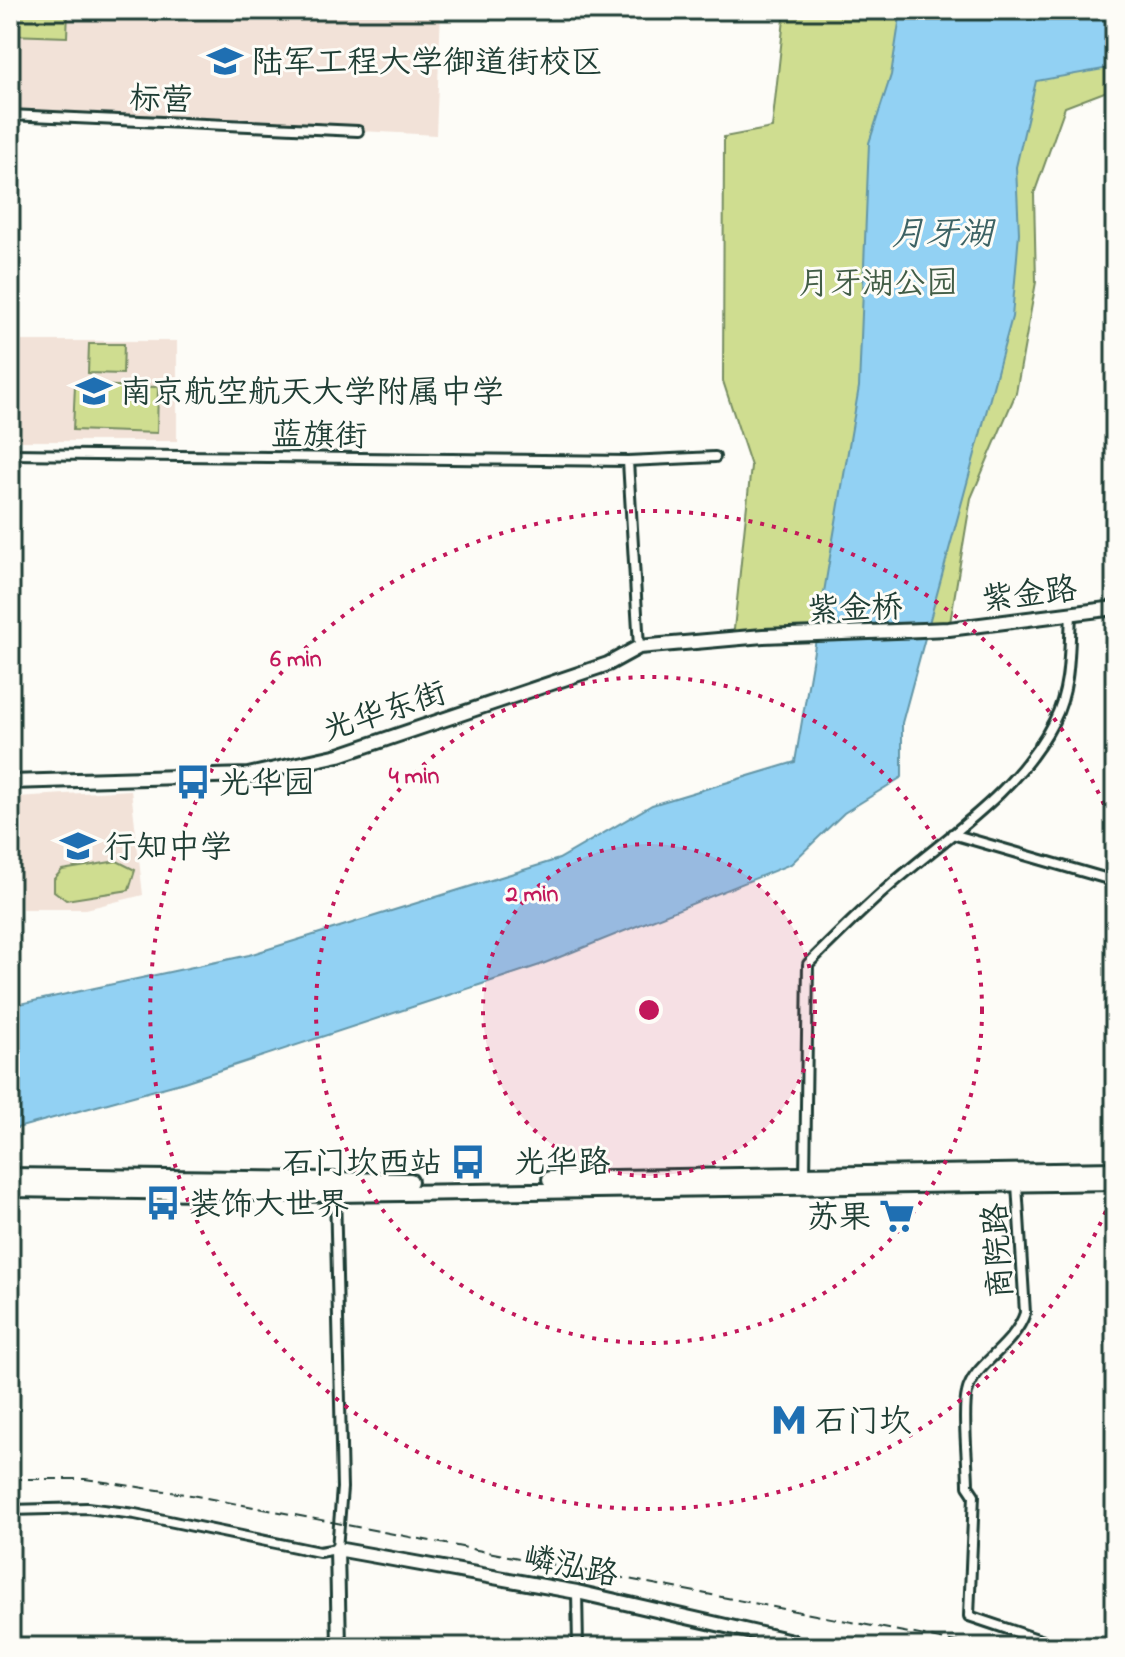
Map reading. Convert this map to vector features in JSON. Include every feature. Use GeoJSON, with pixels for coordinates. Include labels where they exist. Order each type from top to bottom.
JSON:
{"type":"FeatureCollection","features":[{"type":"Feature","properties":{"kind":"main road","name":"光华路"},"geometry":{"type":"LineString","coordinates":[[805,1182],[1115,1170]]}},
{"type":"Feature","properties":{"kind":"main road","name":"光华路"},"geometry":{"type":"LineString","coordinates":[[10,1176],[334,1188]]}},
{"type":"Feature","properties":{"kind":"main road","name":"光华路"},"geometry":{"type":"LineString","coordinates":[[10,1189],[1115,1182]]}},
{"type":"Feature","properties":{"kind":"street","name":"标营"},"geometry":{"type":"LineString","coordinates":[[10,115],[358,131]]}},
{"type":"Feature","properties":{"kind":"street","name":"蓝旗街"},"geometry":{"type":"LineString","coordinates":[[10,454],[628,461],[715,457]]}},
{"type":"Feature","properties":{"kind":"street"},"geometry":{"type":"LineString","coordinates":[[628,461],[639,647]]}},
{"type":"Feature","properties":{"kind":"street","name":"紫金路"},"geometry":{"type":"LineString","coordinates":[[949,629],[1115,608]]}},
{"type":"Feature","properties":{"kind":"street"},"geometry":{"type":"LineString","coordinates":[[805,1182],[808,964],[853,919],[993,801],[1021,772],[1055,721],[1068,678],[1071,614]]}},
{"type":"Feature","properties":{"kind":"street","name":"紫金桥"},"geometry":{"type":"LineString","coordinates":[[763,636],[949,629]]}},
{"type":"Feature","properties":{"kind":"street","name":"光华东街"},"geometry":{"type":"LineString","coordinates":[[10,782],[263,772],[339,755],[608,664],[639,647],[763,636]]}},
{"type":"Feature","properties":{"kind":"street"},"geometry":{"type":"LineString","coordinates":[[952,834],[1115,881]]}},
{"type":"Feature","properties":{"kind":"street","name":"商院路"},"geometry":{"type":"LineString","coordinates":[[1017,1184],[1025,1313],[1018,1333],[978,1372],[967,1392],[968,1486],[974,1495],[969,1616],[1061,1647]]}},
{"type":"Feature","properties":{"kind":"street"},"geometry":{"type":"LineString","coordinates":[[334,1188],[342,1488],[337,1549],[339,1647]]}},
{"type":"Feature","properties":{"kind":"street"},"geometry":{"type":"LineString","coordinates":[[10,1510],[87,1508],[135,1514],[319,1552],[337,1549]]}},
{"type":"Feature","properties":{"kind":"street","name":"嶙泓路"},"geometry":{"type":"LineString","coordinates":[[337,1549],[577,1592],[792,1644]]}},
{"type":"Feature","properties":{"kind":"street"},"geometry":{"type":"LineString","coordinates":[[577,1592],[578,1647]]}},
{"type":"Feature","properties":{"kind":"street"},"geometry":{"type":"LineString","coordinates":[[792,1644],[812,1644],[812,1647]]}},
{"type":"Feature","properties":{"kind":"shaded area","name":"陆军工程大学御道街校区"},"geometry":{"type":"Polygon","coordinates":[[[10,10],[441,10],[436,135],[10,112],[10,10]]]}},
{"type":"Feature","properties":{"kind":"shaded area","name":"南京航空航天大学附属中学"},"geometry":{"type":"Polygon","coordinates":[[[10,341],[177,341],[177,441],[10,441],[10,341]]]}},
{"type":"Feature","properties":{"kind":"shaded area","name":"行知中学"},"geometry":{"type":"Polygon","coordinates":[[[131,790],[143,895],[86,909],[22,909],[16,797],[131,790]]]}},
{"type":"Feature","properties":{"kind":"green space"},"geometry":{"type":"Polygon","coordinates":[[[10,10],[68,10],[67,37],[10,35],[10,10]]]}},
{"type":"Feature","properties":{"kind":"green space"},"geometry":{"type":"Polygon","coordinates":[[[157,10],[216,10],[216,19],[157,17],[157,10]]]}},
{"type":"Feature","properties":{"kind":"green space","name":"月牙湖公园"},"geometry":{"type":"Polygon","coordinates":[[[785,10],[1115,10],[1115,88],[1065,107],[1034,194],[1036,282],[1016,393],[971,498],[949,629],[733,639],[751,466],[723,381],[724,137],[772,128],[785,10]]]}},
{"type":"Feature","properties":{"kind":"green space"},"geometry":{"type":"Polygon","coordinates":[[[89,344],[124,344],[123,374],[88,373],[89,344]]]}},
{"type":"Feature","properties":{"kind":"green space"},"geometry":{"type":"Polygon","coordinates":[[[75,385],[158,387],[157,433],[73,430],[75,385]]]}},
{"type":"Feature","properties":{"kind":"green space"},"geometry":{"type":"Polygon","coordinates":[[[117,861],[135,870],[129,890],[66,900],[54,891],[54,879],[62,870],[117,861]]]}},
{"type":"Feature","properties":{"kind":"water","name":"月牙湖"},"geometry":{"type":"Polygon","coordinates":[[[901,10],[1115,10],[1115,67],[1036,81],[1016,167],[1019,233],[1012,317],[902,723],[902,777],[844,813],[791,864],[540,965],[184,1082],[10,1130],[10,1006],[249,955],[559,859],[652,805],[795,762],[859,387],[869,143],[891,75],[901,10]]]}},
{"type":"Feature","properties":{"kind":"railway"},"geometry":{"type":"LineString","coordinates":[[10,1479],[85,1479],[191,1495],[982,1647]]}},
{"type":"Feature","properties":{"kind":"place","name":"陆军工程大学御道街校区"},"geometry":{"type":"Point","coordinates":[225,61]}},
{"type":"Feature","properties":{"kind":"place","name":"南京航空航天大学附属中学"},"geometry":{"type":"Point","coordinates":[94,391]}},
{"type":"Feature","properties":{"kind":"place","name":"光华园"},"geometry":{"type":"Point","coordinates":[193,782]}},
{"type":"Feature","properties":{"kind":"place","name":"行知中学"},"geometry":{"type":"Point","coordinates":[78,846]}},
{"type":"Feature","properties":{"kind":"place","name":"石门坎西站"},"geometry":{"type":"Point","coordinates":[468,1162]}},
{"type":"Feature","properties":{"kind":"place","name":"装饰大世界"},"geometry":{"type":"Point","coordinates":[163,1203]}},
{"type":"Feature","properties":{"kind":"place","name":"苏果"},"geometry":{"type":"Point","coordinates":[897,1216]}},
{"type":"Feature","properties":{"kind":"place","name":"石门坎"},"geometry":{"type":"Point","coordinates":[789,1420]}}]}
